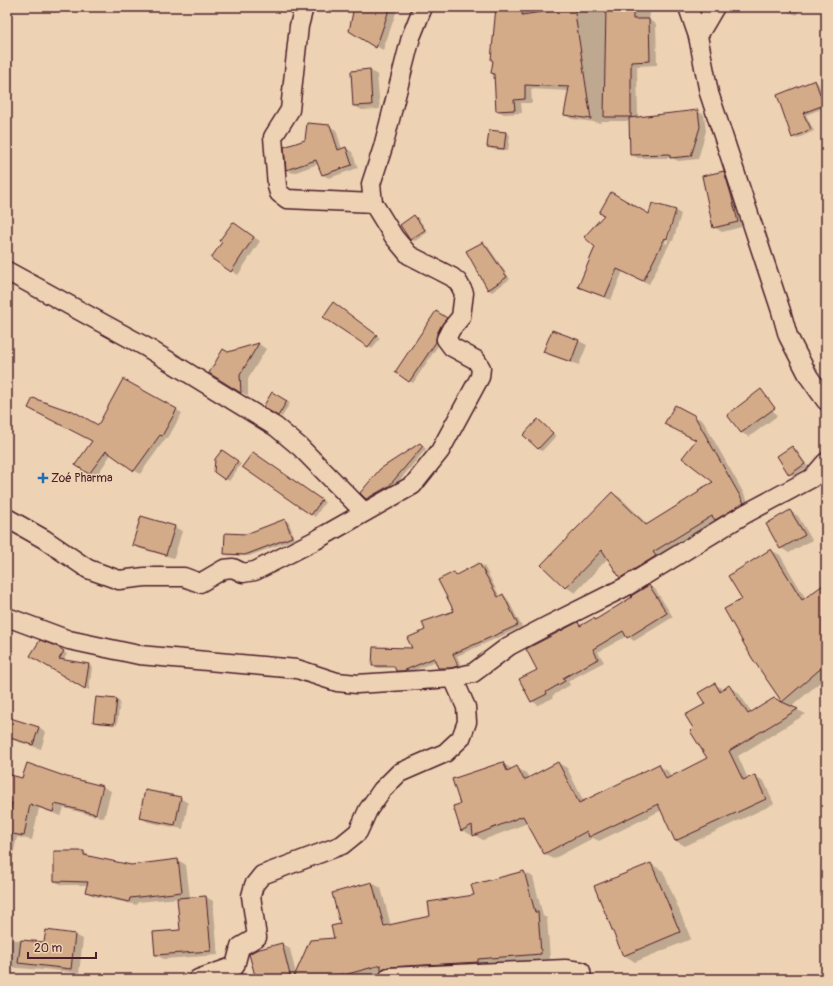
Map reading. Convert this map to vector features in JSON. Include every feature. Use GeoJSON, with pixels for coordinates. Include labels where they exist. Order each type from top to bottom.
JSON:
{"type":"FeatureCollection","features":[{"type":"Feature","properties":{"kind":"street"},"geometry":{"type":"LineString","coordinates":[[304,7],[299,26],[290,110],[273,136],[277,186],[279,193],[287,199],[373,204]]}},
{"type":"Feature","properties":{"kind":"street"},"geometry":{"type":"LineString","coordinates":[[7,518],[44,539],[88,569],[119,580],[145,577],[184,577],[200,583],[224,569],[233,568],[243,573],[255,571],[316,540],[413,485],[440,451],[480,377],[481,368],[476,360],[452,347],[446,339],[451,329],[461,317],[464,293],[458,282],[452,277],[410,255],[394,237],[373,204],[371,184],[383,147],[411,37],[423,7]]}},
{"type":"Feature","properties":{"kind":"street"},"geometry":{"type":"LineString","coordinates":[[688,7],[698,36],[709,93],[788,336],[809,377],[826,401]]}},
{"type":"Feature","properties":{"kind":"street"},"geometry":{"type":"LineString","coordinates":[[698,36],[715,7]]}},
{"type":"Feature","properties":{"kind":"street"},"geometry":{"type":"LineString","coordinates":[[7,271],[146,347],[276,427],[300,447],[364,512]]}},
{"type":"Feature","properties":{"kind":"street"},"geometry":{"type":"LineString","coordinates":[[7,617],[69,640],[139,656],[298,669],[338,682],[357,684],[453,678],[473,673],[509,646],[627,586],[745,514],[812,478],[826,462]]}},
{"type":"Feature","properties":{"kind":"street"},"geometry":{"type":"LineString","coordinates":[[198,979],[235,966],[240,947],[257,938],[250,896],[254,885],[262,875],[342,845],[358,832],[368,810],[382,790],[399,773],[445,753],[461,738],[467,722],[466,707],[453,678]]}},
{"type":"Feature","properties":{"kind":"street"},"geometry":{"type":"LineString","coordinates":[[389,977],[565,969],[581,971],[582,979]]}},
{"type":"Feature","properties":{"kind":"building"},"geometry":{"type":"Polygon","coordinates":[[[354,7],[390,7],[376,48],[349,31],[354,7]]]}},
{"type":"Feature","properties":{"kind":"building"},"geometry":{"type":"Polygon","coordinates":[[[496,7],[523,8],[522,15],[574,7],[591,119],[564,115],[569,87],[525,85],[525,99],[514,100],[515,110],[496,111],[494,74],[491,73],[493,61],[491,60],[496,7]]]}},
{"type":"Feature","properties":{"kind":"building"},"geometry":{"type":"Polygon","coordinates":[[[606,7],[633,7],[633,19],[649,19],[650,61],[631,62],[631,117],[604,117],[606,7]]]}},
{"type":"Feature","properties":{"kind":"building"},"geometry":{"type":"Polygon","coordinates":[[[370,69],[372,105],[353,106],[351,71],[370,69]]]}},
{"type":"Feature","properties":{"kind":"building"},"geometry":{"type":"Polygon","coordinates":[[[815,80],[824,105],[803,113],[811,129],[792,138],[777,95],[815,80]]]}},
{"type":"Feature","properties":{"kind":"building"},"geometry":{"type":"Polygon","coordinates":[[[698,110],[700,127],[691,156],[670,158],[670,154],[630,155],[629,118],[698,110]]]}},
{"type":"Feature","properties":{"kind":"building"},"geometry":{"type":"Polygon","coordinates":[[[307,123],[330,125],[338,150],[346,147],[352,165],[322,175],[316,160],[286,170],[284,147],[305,140],[307,123]]]}},
{"type":"Feature","properties":{"kind":"building"},"geometry":{"type":"Polygon","coordinates":[[[489,130],[506,132],[504,149],[487,147],[489,130]]]}},
{"type":"Feature","properties":{"kind":"building"},"geometry":{"type":"Polygon","coordinates":[[[724,171],[738,222],[713,228],[702,176],[724,171]]]}},
{"type":"Feature","properties":{"kind":"building"},"geometry":{"type":"Polygon","coordinates":[[[611,192],[649,214],[652,203],[676,210],[667,239],[665,238],[643,281],[617,269],[605,297],[578,287],[595,247],[584,237],[604,215],[599,213],[611,192]]]}},
{"type":"Feature","properties":{"kind":"building"},"geometry":{"type":"Polygon","coordinates":[[[414,215],[425,230],[410,240],[400,225],[414,215]]]}},
{"type":"Feature","properties":{"kind":"building"},"geometry":{"type":"Polygon","coordinates":[[[233,222],[254,237],[231,272],[211,258],[222,242],[219,241],[233,222]]]}},
{"type":"Feature","properties":{"kind":"building"},"geometry":{"type":"Polygon","coordinates":[[[483,242],[507,277],[488,290],[466,251],[483,242]]]}},
{"type":"Feature","properties":{"kind":"building"},"geometry":{"type":"Polygon","coordinates":[[[333,302],[377,335],[368,347],[323,317],[333,302]]]}},
{"type":"Feature","properties":{"kind":"building"},"geometry":{"type":"Polygon","coordinates":[[[436,311],[447,318],[437,334],[436,342],[409,382],[395,372],[436,311]]]}},
{"type":"Feature","properties":{"kind":"building"},"geometry":{"type":"Polygon","coordinates":[[[552,330],[579,340],[571,362],[543,352],[552,330]]]}},
{"type":"Feature","properties":{"kind":"building"},"geometry":{"type":"Polygon","coordinates":[[[259,343],[240,375],[241,393],[209,373],[223,349],[228,352],[259,343]]]}},
{"type":"Feature","properties":{"kind":"building"},"geometry":{"type":"Polygon","coordinates":[[[123,379],[177,409],[162,436],[160,435],[134,471],[106,451],[89,474],[75,465],[92,441],[28,408],[33,398],[70,411],[71,410],[98,425],[123,379]]]}},
{"type":"Feature","properties":{"kind":"building"},"geometry":{"type":"Polygon","coordinates":[[[761,389],[775,408],[741,433],[727,415],[761,389]]]}},
{"type":"Feature","properties":{"kind":"building"},"geometry":{"type":"Polygon","coordinates":[[[272,392],[287,401],[278,416],[263,407],[272,392]]]}},
{"type":"Feature","properties":{"kind":"building"},"geometry":{"type":"Polygon","coordinates":[[[675,405],[694,415],[744,503],[715,520],[712,516],[653,552],[656,556],[620,578],[602,550],[565,588],[541,565],[612,492],[646,525],[699,492],[698,490],[713,482],[682,458],[696,440],[664,424],[675,405]]]}},
{"type":"Feature","properties":{"kind":"building"},"geometry":{"type":"Polygon","coordinates":[[[538,419],[553,433],[538,449],[523,435],[538,419]]]}},
{"type":"Feature","properties":{"kind":"building"},"geometry":{"type":"Polygon","coordinates":[[[420,443],[423,446],[389,486],[366,499],[360,493],[380,469],[420,443]]]}},
{"type":"Feature","properties":{"kind":"building"},"geometry":{"type":"Polygon","coordinates":[[[792,446],[805,464],[789,475],[777,456],[792,446]]]}},
{"type":"Feature","properties":{"kind":"building"},"geometry":{"type":"Polygon","coordinates":[[[222,450],[238,461],[225,480],[214,472],[215,459],[222,450]]]}},
{"type":"Feature","properties":{"kind":"building"},"geometry":{"type":"Polygon","coordinates":[[[253,452],[322,500],[311,515],[242,467],[253,452]]]}},
{"type":"Feature","properties":{"kind":"building"},"geometry":{"type":"Polygon","coordinates":[[[790,510],[805,535],[780,549],[766,524],[790,510]]]}},
{"type":"Feature","properties":{"kind":"building"},"geometry":{"type":"Polygon","coordinates":[[[141,516],[175,526],[166,555],[132,545],[141,516]]]}},
{"type":"Feature","properties":{"kind":"building"},"geometry":{"type":"Polygon","coordinates":[[[285,519],[292,537],[245,555],[224,554],[225,533],[246,534],[285,519]]]}},
{"type":"Feature","properties":{"kind":"building"},"geometry":{"type":"Polygon","coordinates":[[[771,549],[802,600],[826,583],[826,664],[782,702],[752,658],[724,609],[742,599],[728,576],[771,549]]]}},
{"type":"Feature","properties":{"kind":"building"},"geometry":{"type":"Polygon","coordinates":[[[479,563],[498,597],[503,594],[518,625],[453,654],[458,666],[451,668],[438,668],[434,658],[403,671],[396,671],[394,666],[372,666],[373,647],[412,648],[407,638],[425,630],[422,622],[454,611],[438,580],[454,572],[456,575],[479,563]]]}},
{"type":"Feature","properties":{"kind":"building"},"geometry":{"type":"Polygon","coordinates":[[[649,585],[667,613],[627,638],[623,631],[593,649],[598,659],[563,678],[565,681],[546,692],[547,694],[531,702],[519,679],[537,670],[526,649],[578,622],[580,626],[594,618],[595,620],[649,585]]]}},
{"type":"Feature","properties":{"kind":"building"},"geometry":{"type":"Polygon","coordinates":[[[40,640],[64,651],[59,659],[89,664],[85,689],[30,656],[40,640]]]}},
{"type":"Feature","properties":{"kind":"building"},"geometry":{"type":"Polygon","coordinates":[[[715,683],[720,692],[729,685],[748,714],[774,698],[798,709],[729,751],[743,780],[755,775],[766,799],[675,841],[658,804],[589,837],[587,831],[544,854],[523,816],[473,836],[472,825],[461,831],[453,806],[460,804],[452,779],[503,762],[507,771],[517,766],[524,780],[558,762],[579,803],[659,764],[666,779],[707,758],[690,731],[693,728],[685,715],[705,704],[698,693],[715,683]]]}},
{"type":"Feature","properties":{"kind":"building"},"geometry":{"type":"Polygon","coordinates":[[[96,697],[117,699],[114,724],[93,722],[96,697]]]}},
{"type":"Feature","properties":{"kind":"building"},"geometry":{"type":"Polygon","coordinates":[[[7,717],[39,727],[33,745],[7,737],[7,717]]]}},
{"type":"Feature","properties":{"kind":"building"},"geometry":{"type":"Polygon","coordinates":[[[27,763],[67,777],[103,786],[96,814],[55,804],[53,812],[30,804],[24,836],[7,833],[12,803],[7,802],[7,774],[22,778],[27,763]]]}},
{"type":"Feature","properties":{"kind":"building"},"geometry":{"type":"Polygon","coordinates":[[[145,790],[181,797],[175,825],[139,818],[145,790]]]}},
{"type":"Feature","properties":{"kind":"building"},"geometry":{"type":"Polygon","coordinates":[[[54,851],[84,851],[84,855],[131,865],[178,859],[182,892],[130,898],[129,902],[85,892],[88,882],[54,881],[54,851]]]}},
{"type":"Feature","properties":{"kind":"building"},"geometry":{"type":"Polygon","coordinates":[[[651,863],[680,932],[623,956],[594,886],[651,863]]]}},
{"type":"Feature","properties":{"kind":"building"},"geometry":{"type":"Polygon","coordinates":[[[524,871],[535,912],[538,912],[541,954],[478,959],[478,962],[389,967],[381,970],[381,965],[344,975],[293,979],[310,940],[334,938],[331,926],[340,924],[332,893],[372,882],[384,926],[430,916],[428,902],[474,895],[471,885],[524,871]]]}},
{"type":"Feature","properties":{"kind":"building"},"geometry":{"type":"Polygon","coordinates":[[[206,896],[211,951],[155,955],[153,932],[180,930],[177,898],[206,896]]]}},
{"type":"Feature","properties":{"kind":"building"},"geometry":{"type":"Polygon","coordinates":[[[46,930],[75,934],[71,969],[18,963],[21,940],[44,942],[46,930]]]}},
{"type":"Feature","properties":{"kind":"building"},"geometry":{"type":"Polygon","coordinates":[[[282,943],[291,979],[256,979],[249,954],[256,950],[282,943]]]}},
{"type":"Feature","properties":{"kind":"place","name":"Zoé Pharma"},"geometry":{"type":"Point","coordinates":[43,478]}}]}
